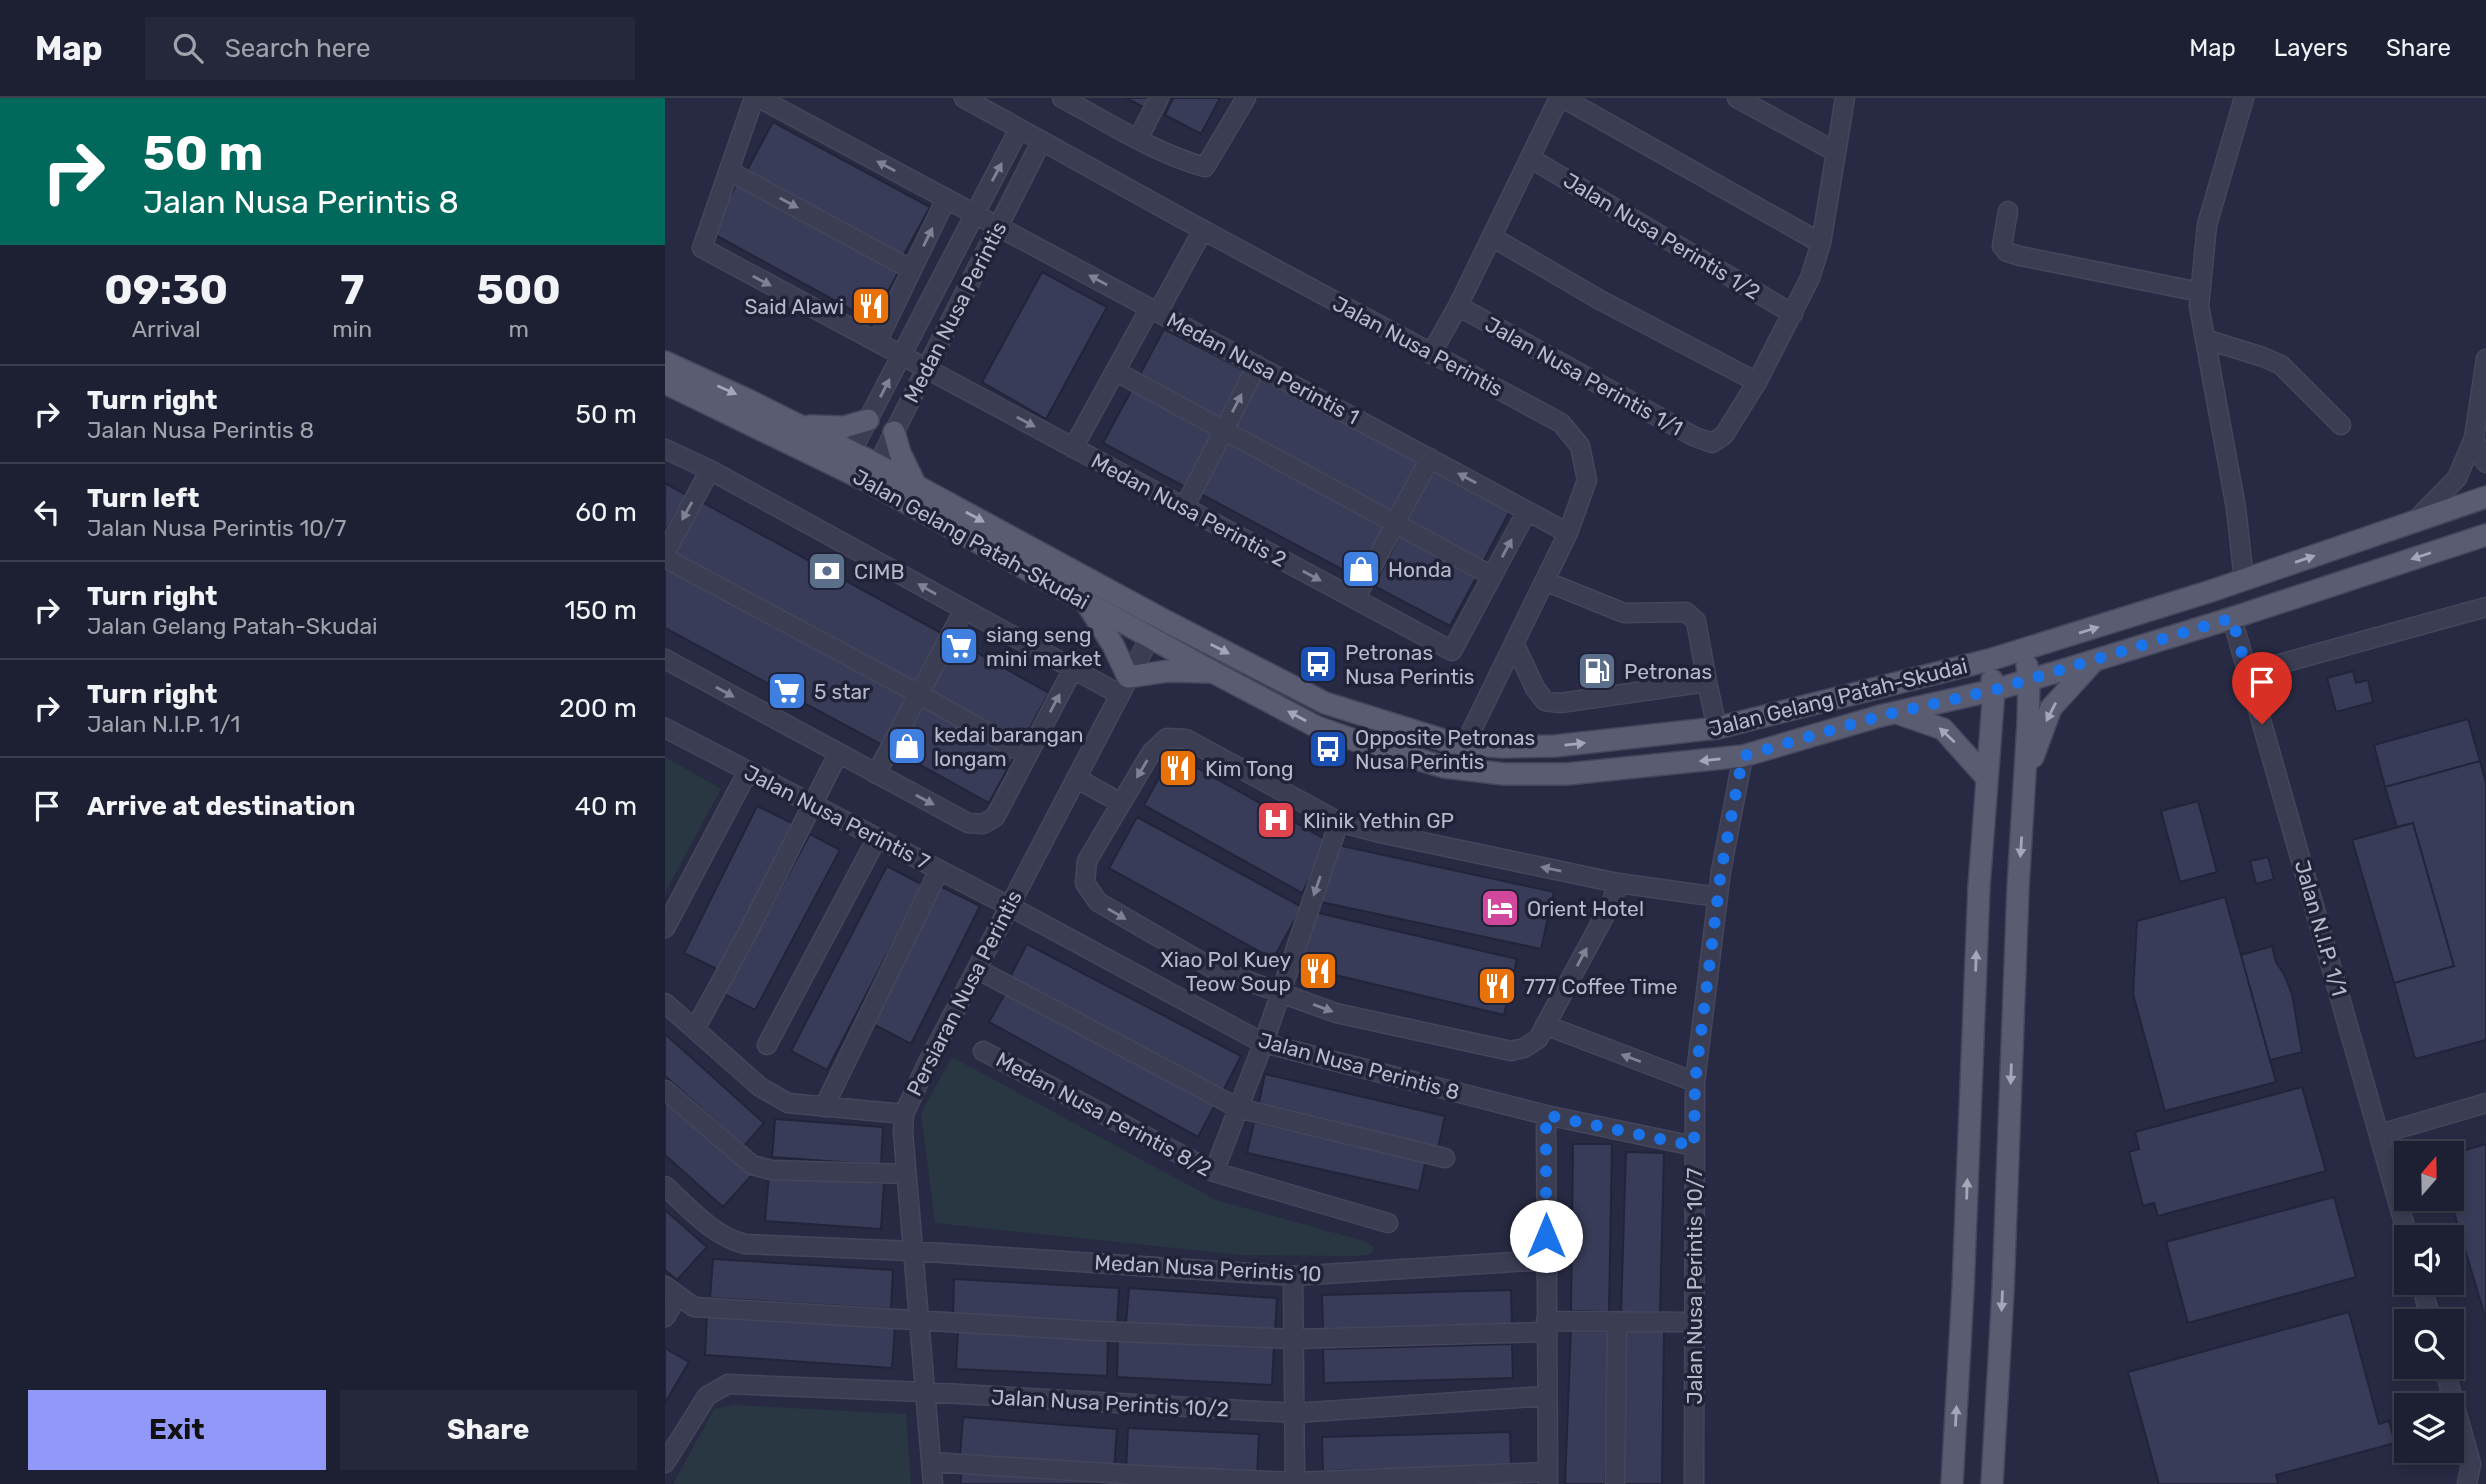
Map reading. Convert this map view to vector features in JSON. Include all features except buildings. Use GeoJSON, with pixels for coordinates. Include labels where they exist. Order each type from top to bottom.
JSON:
{"type":"FeatureCollection","features":[{"type":"Feature","properties":{"kind":"main road","name":"Jalan Gelang Patah-Skudai"},"geometry":{"type":"LineString","coordinates":[[665,362],[801,426],[847,460]]}},
{"type":"Feature","properties":{"kind":"main road","name":"Jalan Gelang Patah-Skudai"},"geometry":{"type":"LineString","coordinates":[[665,383],[873,473],[1085,601],[1154,627],[1325,703],[1379,722],[1453,743],[1502,747],[1555,746],[1717,728],[1989,660],[2244,580],[2486,497]]}},
{"type":"Feature","properties":{"kind":"main road"},"geometry":{"type":"LineString","coordinates":[[801,426],[844,427],[868,420]]}},
{"type":"Feature","properties":{"kind":"main road"},"geometry":{"type":"LineString","coordinates":[[894,432],[899,453],[915,484]]}},
{"type":"Feature","properties":{"kind":"main road","name":"Jalan Gelang Patah-Skudai"},"geometry":{"type":"LineString","coordinates":[[873,473],[915,484],[1154,627],[1213,672],[1317,727],[1444,767],[1504,774],[1567,774],[1743,756],[1895,713],[1994,690],[2095,660],[2486,535]]}},
{"type":"Feature","properties":{"kind":"main road"},"geometry":{"type":"LineString","coordinates":[[1085,601],[1113,645],[1123,686],[1168,671],[1213,672]]}},
{"type":"Feature","properties":{"kind":"main road"},"geometry":{"type":"LineString","coordinates":[[1992,1484],[2029,679],[2024,650]]}},
{"type":"Feature","properties":{"kind":"main road"},"geometry":{"type":"LineString","coordinates":[[1952,1484],[1986,777],[1994,690],[1989,660]]}},
{"type":"Feature","properties":{"kind":"main road"},"geometry":{"type":"LineString","coordinates":[[2025,779],[2052,708],[2095,660]]}},
{"type":"Feature","properties":{"kind":"main road"},"geometry":{"type":"LineString","coordinates":[[1895,713],[1943,729],[1986,777]]}},
{"type":"Feature","properties":{"kind":"street"},"geometry":{"type":"LineString","coordinates":[[756,98],[729,171],[912,270]]}},
{"type":"Feature","properties":{"kind":"street","name":"Medan Nusa Perintis 1"},"geometry":{"type":"LineString","coordinates":[[756,98],[1568,533]]}},
{"type":"Feature","properties":{"kind":"street","name":"Jalan Nusa Perintis"},"geometry":{"type":"LineString","coordinates":[[964,98],[1561,423],[1580,446],[1587,480],[1568,533],[1465,744]]}},
{"type":"Feature","properties":{"kind":"street"},"geometry":{"type":"LineString","coordinates":[[1138,139],[1159,98]]}},
{"type":"Feature","properties":{"kind":"street"},"geometry":{"type":"LineString","coordinates":[[1066,99],[1138,139],[1205,167],[1246,98]]}},
{"type":"Feature","properties":{"kind":"street"},"geometry":{"type":"LineString","coordinates":[[1431,354],[1458,306],[1561,98],[1821,243]]}},
{"type":"Feature","properties":{"kind":"street"},"geometry":{"type":"LineString","coordinates":[[1737,98],[1836,152]]}},
{"type":"Feature","properties":{"kind":"street"},"geometry":{"type":"LineString","coordinates":[[1492,237],[1600,300],[1757,382],[1810,278],[1821,243],[1845,98]]}},
{"type":"Feature","properties":{"kind":"street"},"geometry":{"type":"LineString","coordinates":[[2244,98],[2207,225],[2199,306],[2236,508],[2244,580]]}},
{"type":"Feature","properties":{"kind":"street"},"geometry":{"type":"LineString","coordinates":[[847,460],[1019,129]]}},
{"type":"Feature","properties":{"kind":"street","name":"Medan Nusa Perintis"},"geometry":{"type":"LineString","coordinates":[[873,473],[1041,142]]}},
{"type":"Feature","properties":{"kind":"street","name":"Jalan Nusa Perintis 1/2"},"geometry":{"type":"LineString","coordinates":[[1530,158],[1793,313]]}},
{"type":"Feature","properties":{"kind":"street","name":"Medan Nusa Perintis 2"},"geometry":{"type":"LineString","coordinates":[[729,171],[702,248],[1452,651],[1492,576]]}},
{"type":"Feature","properties":{"kind":"street"},"geometry":{"type":"LineString","coordinates":[[877,342],[946,199]]}},
{"type":"Feature","properties":{"kind":"street"},"geometry":{"type":"LineString","coordinates":[[2008,211],[2002,246],[2007,252],[2200,292]]}},
{"type":"Feature","properties":{"kind":"street"},"geometry":{"type":"LineString","coordinates":[[1073,448],[1115,372],[1203,230]]}},
{"type":"Feature","properties":{"kind":"street","name":"Jalan Nusa Perintis 1/1"},"geometry":{"type":"LineString","coordinates":[[1458,306],[1693,436],[1711,443],[1724,435],[1757,382]]}},
{"type":"Feature","properties":{"kind":"street"},"geometry":{"type":"LineString","coordinates":[[2205,339],[2281,365],[2341,425]]}},
{"type":"Feature","properties":{"kind":"street"},"geometry":{"type":"LineString","coordinates":[[2486,359],[2478,430],[2481,456],[2486,463]]}},
{"type":"Feature","properties":{"kind":"street"},"geometry":{"type":"LineString","coordinates":[[1184,508],[1257,365]]}},
{"type":"Feature","properties":{"kind":"street"},"geometry":{"type":"LineString","coordinates":[[1115,372],[1492,576],[1527,511]]}},
{"type":"Feature","properties":{"kind":"street"},"geometry":{"type":"LineString","coordinates":[[2416,520],[2457,478],[2478,430]]}},
{"type":"Feature","properties":{"kind":"street"},"geometry":{"type":"LineString","coordinates":[[665,449],[710,470],[1073,669],[1123,686]]}},
{"type":"Feature","properties":{"kind":"street"},"geometry":{"type":"LineString","coordinates":[[1355,599],[1430,458]]}},
{"type":"Feature","properties":{"kind":"street"},"geometry":{"type":"LineString","coordinates":[[710,470],[665,555],[1027,755]]}},
{"type":"Feature","properties":{"kind":"street"},"geometry":{"type":"LineString","coordinates":[[1545,581],[1624,613],[1686,612],[1696,621],[1717,728]]}},
{"type":"Feature","properties":{"kind":"street"},"geometry":{"type":"LineString","coordinates":[[2247,673],[2486,607]]}},
{"type":"Feature","properties":{"kind":"street"},"geometry":{"type":"LineString","coordinates":[[876,775],[964,610]]}},
{"type":"Feature","properties":{"kind":"street","name":"Jalan N.I.P. 1/1"},"geometry":{"type":"LineString","coordinates":[[2232,618],[2405,1225]]}},
{"type":"Feature","properties":{"kind":"street","name":"Persiaran Nusa Perintis"},"geometry":{"type":"LineString","coordinates":[[933,1484],[912,1251],[904,1114],[1154,627]]}},
{"type":"Feature","properties":{"kind":"street"},"geometry":{"type":"LineString","coordinates":[[1514,643],[1535,688],[1545,701],[1560,703],[1707,682]]}},
{"type":"Feature","properties":{"kind":"street"},"geometry":{"type":"LineString","coordinates":[[665,659],[968,823],[983,824],[995,817],[1073,669]]}},
{"type":"Feature","properties":{"kind":"street","name":"Jalan Nusa Perintis 7"},"geometry":{"type":"LineString","coordinates":[[665,728],[1009,906]]}},
{"type":"Feature","properties":{"kind":"street"},"geometry":{"type":"LineString","coordinates":[[1618,883],[1612,902],[1541,1032],[1524,1048],[1511,1051],[1336,1013],[1212,968],[1098,902],[1085,883],[1087,861],[1151,753],[1167,738],[1186,739],[1339,822],[1618,883],[1718,897]]}},
{"type":"Feature","properties":{"kind":"street"},"geometry":{"type":"LineString","coordinates":[[695,1028],[747,934],[838,754]]}},
{"type":"Feature","properties":{"kind":"street","name":"Jalan Nusa Perintis 10/7"},"geometry":{"type":"LineString","coordinates":[[1694,1484],[1695,1082],[1721,871],[1743,756]]}},
{"type":"Feature","properties":{"kind":"street"},"geometry":{"type":"LineString","coordinates":[[665,928],[748,771]]}},
{"type":"Feature","properties":{"kind":"street"},"geometry":{"type":"LineString","coordinates":[[1076,778],[1121,803]]}},
{"type":"Feature","properties":{"kind":"street"},"geometry":{"type":"LineString","coordinates":[[1214,1172],[1263,1043],[1339,822]]}},
{"type":"Feature","properties":{"kind":"street"},"geometry":{"type":"LineString","coordinates":[[767,1045],[877,838]]}},
{"type":"Feature","properties":{"kind":"street"},"geometry":{"type":"LineString","coordinates":[[824,1107],[939,870]]}},
{"type":"Feature","properties":{"kind":"street","name":"Jalan Nusa Perintis 8"},"geometry":{"type":"LineString","coordinates":[[1009,906],[1263,1043],[1546,1115],[1694,1146]]}},
{"type":"Feature","properties":{"kind":"street"},"geometry":{"type":"LineString","coordinates":[[977,969],[1238,1108],[1445,1158]]}},
{"type":"Feature","properties":{"kind":"street"},"geometry":{"type":"LineString","coordinates":[[665,1003],[761,1087],[788,1103],[904,1114]]}},
{"type":"Feature","properties":{"kind":"street"},"geometry":{"type":"LineString","coordinates":[[1541,1032],[1695,1082]]}},
{"type":"Feature","properties":{"kind":"street","name":"Medan Nusa Perintis 8/2"},"geometry":{"type":"LineString","coordinates":[[983,1051],[1214,1172],[1388,1223]]}},
{"type":"Feature","properties":{"kind":"street"},"geometry":{"type":"LineString","coordinates":[[665,1090],[751,1165],[771,1170],[906,1174]]}},
{"type":"Feature","properties":{"kind":"street"},"geometry":{"type":"LineString","coordinates":[[2380,1134],[2486,1103]]}},
{"type":"Feature","properties":{"kind":"street"},"geometry":{"type":"LineString","coordinates":[[931,1462],[1295,1483],[1547,1478],[1546,1115]]}},
{"type":"Feature","properties":{"kind":"street","name":"Medan Nusa Perintis 10"},"geometry":{"type":"LineString","coordinates":[[665,1186],[715,1230],[730,1240],[745,1244],[912,1251],[1293,1276],[1546,1260]]}},
{"type":"Feature","properties":{"kind":"street"},"geometry":{"type":"LineString","coordinates":[[1293,1276],[1295,1483]]}},
{"type":"Feature","properties":{"kind":"street"},"geometry":{"type":"LineString","coordinates":[[665,1317],[671,1292],[694,1307],[1097,1331],[1294,1339],[1617,1322],[1694,1322]]}},
{"type":"Feature","properties":{"kind":"street"},"geometry":{"type":"LineString","coordinates":[[1615,1484],[1617,1322]]}},
{"type":"Feature","properties":{"kind":"street"},"geometry":{"type":"LineString","coordinates":[[2447,1379],[2471,1464],[2467,1484]]}},
{"type":"Feature","properties":{"kind":"street","name":"Jalan Nusa Perintis 10/2"},"geometry":{"type":"LineString","coordinates":[[665,1463],[707,1396],[727,1384],[925,1392],[1295,1413],[1546,1396]]}},
{"type":"Feature","properties":{"kind":"shaded area"},"geometry":{"type":"Polygon","coordinates":[[[665,757],[721,789],[665,893],[665,757]]]}},
{"type":"Feature","properties":{"kind":"shaded area"},"geometry":{"type":"Polygon","coordinates":[[[952,1057],[1216,1200],[1364,1241],[1373,1246],[1374,1251],[1368,1255],[1352,1256],[1242,1255],[935,1223],[921,1113],[952,1057]]]}},
{"type":"Feature","properties":{"kind":"shaded area"},"geometry":{"type":"Polygon","coordinates":[[[735,1405],[906,1414],[911,1484],[673,1484],[714,1409],[735,1405]]]}},
{"type":"Feature","properties":{"kind":"place","name":"Said Alawi"},"geometry":{"type":"Point","coordinates":[871,306]}},
{"type":"Feature","properties":{"kind":"place","name":"Honda"},"geometry":{"type":"Point","coordinates":[1361,569]}},
{"type":"Feature","properties":{"kind":"place","name":"CIMB"},"geometry":{"type":"Point","coordinates":[827,571]}},
{"type":"Feature","properties":{"kind":"place","name":"siang seng mini market"},"geometry":{"type":"Point","coordinates":[959,646]}},
{"type":"Feature","properties":{"kind":"place","name":"Petronas Nusa Perintis"},"geometry":{"type":"Point","coordinates":[1318,664]}},
{"type":"Feature","properties":{"kind":"place","name":"Petronas"},"geometry":{"type":"Point","coordinates":[1597,671]}},
{"type":"Feature","properties":{"kind":"place","name":"5 star"},"geometry":{"type":"Point","coordinates":[787,691]}},
{"type":"Feature","properties":{"kind":"place","name":"kedai barangan longam"},"geometry":{"type":"Point","coordinates":[907,746]}},
{"type":"Feature","properties":{"kind":"place","name":"Opposite Petronas Nusa Perintis"},"geometry":{"type":"Point","coordinates":[1328,749]}},
{"type":"Feature","properties":{"kind":"place","name":"Kim Tong"},"geometry":{"type":"Point","coordinates":[1178,768]}},
{"type":"Feature","properties":{"kind":"place","name":"Klinik Yethin GP"},"geometry":{"type":"Point","coordinates":[1276,820]}},
{"type":"Feature","properties":{"kind":"place","name":"Orient Hotel"},"geometry":{"type":"Point","coordinates":[1500,908]}},
{"type":"Feature","properties":{"kind":"place","name":"Xiao Pol Kuey Teow Soup"},"geometry":{"type":"Point","coordinates":[1318,971]}},
{"type":"Feature","properties":{"kind":"place","name":"777 Coffee Time"},"geometry":{"type":"Point","coordinates":[1497,986]}},
{"type":"Feature","properties":{"kind":"route"},"geometry":{"type":"LineString","coordinates":[[1546,1236],[1546,1115],[1694,1146],[1695,1082],[1721,871],[1743,756],[1880,716],[1994,690],[2232,618],[2262,724]]}}]}
